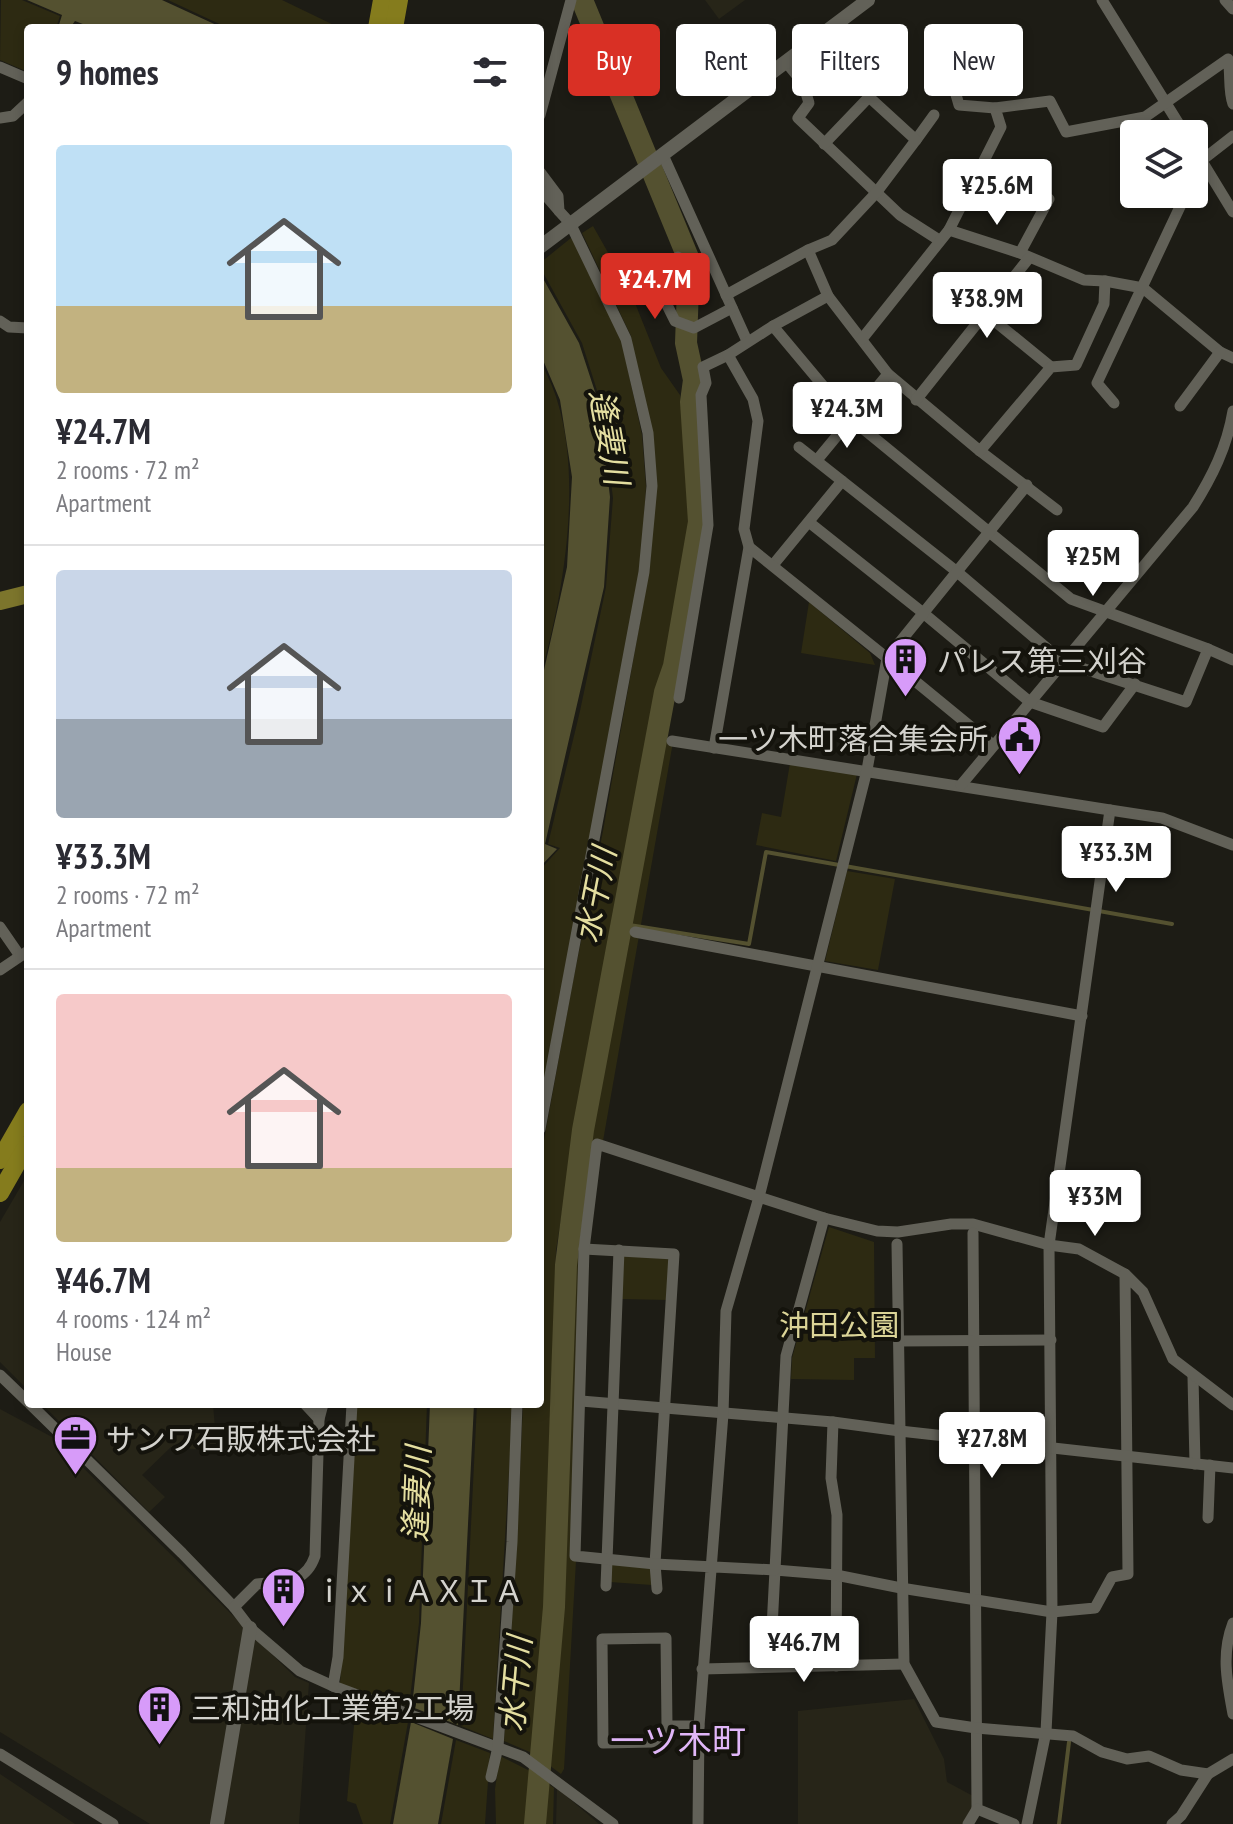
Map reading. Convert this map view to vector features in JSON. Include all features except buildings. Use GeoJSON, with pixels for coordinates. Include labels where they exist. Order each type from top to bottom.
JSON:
{"type":"FeatureCollection","features":[{"type":"Feature","properties":{"kind":"highway"},"geometry":{"type":"LineString","coordinates":[[378,24],[382,0]]}},
{"type":"Feature","properties":{"kind":"highway"},"geometry":{"type":"LineString","coordinates":[[395,24],[399,0]]}},
{"type":"Feature","properties":{"kind":"highway"},"geometry":{"type":"LineString","coordinates":[[0,1160],[24,1118]]}},
{"type":"Feature","properties":{"kind":"highway"},"geometry":{"type":"LineString","coordinates":[[0,1193],[24,1151]]}},
{"type":"Feature","properties":{"kind":"main road"},"geometry":{"type":"LineString","coordinates":[[0,601],[24,595]]}},
{"type":"Feature","properties":{"kind":"street"},"geometry":{"type":"LineString","coordinates":[[544,100],[571,0]]}},
{"type":"Feature","properties":{"kind":"street"},"geometry":{"type":"LineString","coordinates":[[544,244],[868,0]]}},
{"type":"Feature","properties":{"kind":"street"},"geometry":{"type":"LineString","coordinates":[[1102,0],[1177,120]]}},
{"type":"Feature","properties":{"kind":"street"},"geometry":{"type":"LineString","coordinates":[[1225,0],[1233,9]]}},
{"type":"Feature","properties":{"kind":"street"},"geometry":{"type":"LineString","coordinates":[[956,96],[959,105],[995,108],[1050,101],[1066,132],[1145,117],[1230,57],[1230,96],[1233,104]]}},
{"type":"Feature","properties":{"kind":"street"},"geometry":{"type":"LineString","coordinates":[[786,62],[803,83],[809,103],[798,118],[900,215],[939,240]]}},
{"type":"Feature","properties":{"kind":"street"},"geometry":{"type":"LineString","coordinates":[[0,67],[24,77]]}},
{"type":"Feature","properties":{"kind":"street"},"geometry":{"type":"LineString","coordinates":[[824,144],[869,97],[916,140]]}},
{"type":"Feature","properties":{"kind":"street"},"geometry":{"type":"LineString","coordinates":[[0,118],[13,116],[24,106]]}},
{"type":"Feature","properties":{"kind":"street"},"geometry":{"type":"LineString","coordinates":[[862,339],[949,230],[1001,127],[995,108]]}},
{"type":"Feature","properties":{"kind":"street"},"geometry":{"type":"LineString","coordinates":[[726,295],[832,240],[876,193],[934,115]]}},
{"type":"Feature","properties":{"kind":"street"},"geometry":{"type":"LineString","coordinates":[[1208,156],[1233,136]]}},
{"type":"Feature","properties":{"kind":"street"},"geometry":{"type":"LineString","coordinates":[[663,155],[747,341]]}},
{"type":"Feature","properties":{"kind":"street"},"geometry":{"type":"LineString","coordinates":[[1208,172],[1233,212]]}},
{"type":"Feature","properties":{"kind":"street"},"geometry":{"type":"LineString","coordinates":[[916,400],[986,314],[1025,256],[1049,199],[977,176]]}},
{"type":"Feature","properties":{"kind":"street"},"geometry":{"type":"LineString","coordinates":[[544,177],[558,196],[559,211]]}},
{"type":"Feature","properties":{"kind":"street"},"geometry":{"type":"LineString","coordinates":[[544,194],[559,211],[626,339],[648,433],[652,486],[644,572],[544,1108]]}},
{"type":"Feature","properties":{"kind":"street"},"geometry":{"type":"LineString","coordinates":[[1114,403],[1097,383],[1180,208]]}},
{"type":"Feature","properties":{"kind":"street"},"geometry":{"type":"LineString","coordinates":[[949,230],[1084,280],[1143,288],[1220,352],[1233,358]]}},
{"type":"Feature","properties":{"kind":"street"},"geometry":{"type":"LineString","coordinates":[[808,250],[828,296],[888,374],[916,400],[1057,510]]}},
{"type":"Feature","properties":{"kind":"street"},"geometry":{"type":"LineString","coordinates":[[678,257],[651,273],[675,321],[694,328],[732,308]]}},
{"type":"Feature","properties":{"kind":"street"},"geometry":{"type":"LineString","coordinates":[[986,314],[1051,367],[1076,365],[1104,304],[1105,281]]}},
{"type":"Feature","properties":{"kind":"street"},"geometry":{"type":"LineString","coordinates":[[679,698],[708,525],[701,395],[706,383],[703,367],[828,296]]}},
{"type":"Feature","properties":{"kind":"street"},"geometry":{"type":"LineString","coordinates":[[0,321],[9,327],[24,328]]}},
{"type":"Feature","properties":{"kind":"street"},"geometry":{"type":"LineString","coordinates":[[773,326],[850,418],[1071,599],[1233,660]]}},
{"type":"Feature","properties":{"kind":"street"},"geometry":{"type":"LineString","coordinates":[[1180,406],[1220,352]]}},
{"type":"Feature","properties":{"kind":"street"},"geometry":{"type":"LineString","coordinates":[[714,748],[749,547],[744,529],[758,421],[753,399],[728,355]]}},
{"type":"Feature","properties":{"kind":"street"},"geometry":{"type":"LineString","coordinates":[[980,451],[1051,367]]}},
{"type":"Feature","properties":{"kind":"street"},"geometry":{"type":"LineString","coordinates":[[817,460],[888,374]]}},
{"type":"Feature","properties":{"kind":"street"},"geometry":{"type":"LineString","coordinates":[[961,785],[1193,507],[1221,455],[1233,411]]}},
{"type":"Feature","properties":{"kind":"street"},"geometry":{"type":"LineString","coordinates":[[799,447],[956,571],[1063,662],[1186,702],[1208,649]]}},
{"type":"Feature","properties":{"kind":"street"},"geometry":{"type":"LineString","coordinates":[[773,565],[842,481]]}},
{"type":"Feature","properties":{"kind":"street"},"geometry":{"type":"LineString","coordinates":[[698,1824],[702,1669],[723,1414],[726,1311],[759,1197],[867,770],[887,658],[1027,485]]}},
{"type":"Feature","properties":{"kind":"street"},"geometry":{"type":"LineString","coordinates":[[810,523],[1030,702],[1103,727],[1135,684]]}},
{"type":"Feature","properties":{"kind":"street"},"geometry":{"type":"LineString","coordinates":[[749,547],[993,745]]}},
{"type":"Feature","properties":{"kind":"street"},"geometry":{"type":"LineString","coordinates":[[672,741],[1162,818],[1233,845]]}},
{"type":"Feature","properties":{"kind":"street"},"geometry":{"type":"LineString","coordinates":[[1027,1824],[1046,1732],[1052,1612],[1049,1245],[1110,810]]}},
{"type":"Feature","properties":{"kind":"street"},"geometry":{"type":"LineString","coordinates":[[0,927],[24,954],[0,970]]}},
{"type":"Feature","properties":{"kind":"street"},"geometry":{"type":"LineString","coordinates":[[635,932],[1082,1016]]}},
{"type":"Feature","properties":{"kind":"street"},"geometry":{"type":"LineString","coordinates":[[1125,1274],[1128,1574],[1112,1577],[1095,1608],[1052,1612],[836,1575],[575,1556],[584,1249],[597,1144],[824,1218],[877,1231],[898,1232],[973,1224],[1049,1245],[1079,1249],[1125,1274],[1143,1292],[1173,1359],[1233,1405]]}},
{"type":"Feature","properties":{"kind":"street"},"geometry":{"type":"LineString","coordinates":[[770,1666],[786,1356],[824,1218]]}},
{"type":"Feature","properties":{"kind":"street"},"geometry":{"type":"LineString","coordinates":[[968,1824],[977,1809],[973,1233]]}},
{"type":"Feature","properties":{"kind":"street"},"geometry":{"type":"LineString","coordinates":[[897,1244],[904,1664],[936,1722],[1073,1736],[1102,1752],[1127,1759],[1149,1756],[1181,1770],[1208,1774]]}},
{"type":"Feature","properties":{"kind":"street"},"geometry":{"type":"LineString","coordinates":[[584,1249],[674,1254],[655,1564],[657,1589]]}},
{"type":"Feature","properties":{"kind":"street"},"geometry":{"type":"LineString","coordinates":[[606,1586],[619,1250]]}},
{"type":"Feature","properties":{"kind":"street"},"geometry":{"type":"LineString","coordinates":[[899,1341],[1051,1340]]}},
{"type":"Feature","properties":{"kind":"street"},"geometry":{"type":"LineString","coordinates":[[0,1375],[24,1398]]}},
{"type":"Feature","properties":{"kind":"street"},"geometry":{"type":"LineString","coordinates":[[1193,1377],[1195,1464]]}},
{"type":"Feature","properties":{"kind":"street"},"geometry":{"type":"LineString","coordinates":[[581,1401],[833,1422],[1233,1468]]}},
{"type":"Feature","properties":{"kind":"street"},"geometry":{"type":"LineString","coordinates":[[34,1408],[234,1607],[250,1628],[300,1671],[523,1757],[613,1824]]}},
{"type":"Feature","properties":{"kind":"street"},"geometry":{"type":"LineString","coordinates":[[309,1408],[319,1419]]}},
{"type":"Feature","properties":{"kind":"street"},"geometry":{"type":"LineString","coordinates":[[234,1607],[257,1584],[298,1579],[311,1569],[315,1556],[319,1419],[322,1408]]}},
{"type":"Feature","properties":{"kind":"street"},"geometry":{"type":"LineString","coordinates":[[333,1686],[338,1657],[352,1408]]}},
{"type":"Feature","properties":{"kind":"street"},"geometry":{"type":"LineString","coordinates":[[491,1777],[498,1747],[512,1542],[517,1408]]}},
{"type":"Feature","properties":{"kind":"street"},"geometry":{"type":"LineString","coordinates":[[833,1422],[831,1478],[837,1515],[836,1666]]}},
{"type":"Feature","properties":{"kind":"street"},"geometry":{"type":"LineString","coordinates":[[1208,1518],[1210,1465]]}},
{"type":"Feature","properties":{"kind":"street"},"geometry":{"type":"LineString","coordinates":[[1233,1623],[1226,1641],[1225,1656],[1233,1714]]}},
{"type":"Feature","properties":{"kind":"street"},"geometry":{"type":"LineString","coordinates":[[217,1824],[250,1628]]}},
{"type":"Feature","properties":{"kind":"street"},"geometry":{"type":"LineString","coordinates":[[666,1638],[667,1726],[654,1742],[603,1743],[602,1639],[666,1638]]}},
{"type":"Feature","properties":{"kind":"street"},"geometry":{"type":"LineString","coordinates":[[702,1669],[904,1664]]}},
{"type":"Feature","properties":{"kind":"street"},"geometry":{"type":"LineString","coordinates":[[667,1726],[699,1726]]}},
{"type":"Feature","properties":{"kind":"street"},"geometry":{"type":"LineString","coordinates":[[0,1754],[113,1824]]}},
{"type":"Feature","properties":{"kind":"street"},"geometry":{"type":"LineString","coordinates":[[1172,1824],[1181,1816],[1208,1774],[1233,1759]]}},
{"type":"Feature","properties":{"kind":"street"},"geometry":{"type":"LineString","coordinates":[[977,1809],[1014,1824]]}},
{"type":"Feature","properties":{"kind":"shaded area"},"geometry":{"type":"Polygon","coordinates":[[[27,0],[162,0],[214,24],[83,24],[75,21],[73,24],[59,24],[62,15],[27,0]]]}},
{"type":"Feature","properties":{"kind":"shaded area"},"geometry":{"type":"Polygon","coordinates":[[[705,0],[745,0],[719,19],[705,0]]]}},
{"type":"Feature","properties":{"kind":"shaded area"},"geometry":{"type":"Polygon","coordinates":[[[544,280],[579,343],[599,404],[610,497],[604,587],[545,844],[557,849],[544,863],[544,670],[567,567],[572,477],[560,400],[544,362],[544,280]]]}},
{"type":"Feature","properties":{"kind":"shaded area"},"geometry":{"type":"Polygon","coordinates":[[[24,1181],[24,1386],[0,1362],[0,1222],[24,1181]]]}},
{"type":"Feature","properties":{"kind":"shaded area"},"geometry":{"type":"Polygon","coordinates":[[[46,1408],[213,1408],[217,1451],[171,1447],[142,1475],[165,1497],[149,1512],[46,1408]]]}},
{"type":"Feature","properties":{"kind":"shaded area"},"geometry":{"type":"Polygon","coordinates":[[[430,1408],[474,1408],[458,1725],[412,1707],[421,1623],[430,1408]]]}},
{"type":"Feature","properties":{"kind":"shaded area"},"geometry":{"type":"Polygon","coordinates":[[[0,1409],[52,1437],[295,1677],[309,1683],[299,1824],[150,1824],[0,1732],[0,1409]]]}},
{"type":"Feature","properties":{"kind":"shaded area"},"geometry":{"type":"Polygon","coordinates":[[[914,1699],[944,1759],[947,1782],[975,1797],[975,1807],[965,1824],[798,1824],[798,1711],[914,1699]]]}},
{"type":"Feature","properties":{"kind":"shaded area"},"geometry":{"type":"Polygon","coordinates":[[[411,1722],[453,1739],[438,1824],[393,1824],[411,1722]]]}},
{"type":"Feature","properties":{"kind":"shaded area"},"geometry":{"type":"Polygon","coordinates":[[[0,1774],[75,1824],[0,1824],[0,1774]]]}},
{"type":"Feature","properties":{"kind":"shaded area"},"geometry":{"type":"Polygon","coordinates":[[[557,1788],[599,1824],[556,1824],[557,1788]]]}},
{"type":"Feature","properties":{"kind":"green space"},"geometry":{"type":"Polygon","coordinates":[[[1,0],[22,0],[60,16],[57,24],[24,24],[24,70],[0,60],[1,0]]]}},
{"type":"Feature","properties":{"kind":"green space"},"geometry":{"type":"Polygon","coordinates":[[[168,0],[282,0],[332,24],[219,24],[168,0]]]}},
{"type":"Feature","properties":{"kind":"green space"},"geometry":{"type":"Polygon","coordinates":[[[593,226],[631,293],[661,368],[680,395],[690,521],[674,625],[589,1045],[556,1250],[543,1639],[532,1753],[504,1741],[523,1408],[544,1408],[544,1140],[650,565],[656,486],[631,336],[582,233],[593,226]]]}},
{"type":"Feature","properties":{"kind":"green space"},"geometry":{"type":"Polygon","coordinates":[[[574,238],[622,342],[642,435],[646,487],[641,566],[544,1087],[544,866],[560,848],[548,844],[606,587],[613,498],[601,403],[582,343],[544,274],[544,260],[574,238]]]}},
{"type":"Feature","properties":{"kind":"green space"},"geometry":{"type":"Polygon","coordinates":[[[544,369],[565,432],[569,467],[567,539],[544,662],[544,369]]]}},
{"type":"Feature","properties":{"kind":"green space"},"geometry":{"type":"Polygon","coordinates":[[[809,602],[870,653],[875,665],[801,653],[809,602]]]}},
{"type":"Feature","properties":{"kind":"green space"},"geometry":{"type":"Polygon","coordinates":[[[663,741],[673,742],[603,1141],[580,1250],[576,1561],[564,1769],[561,1774],[549,1765],[566,1560],[574,1250],[586,1145],[663,741]]]}},
{"type":"Feature","properties":{"kind":"green space"},"geometry":{"type":"Polygon","coordinates":[[[790,763],[857,774],[836,861],[756,845],[762,813],[781,817],[790,763]]]}},
{"type":"Feature","properties":{"kind":"green space"},"geometry":{"type":"Polygon","coordinates":[[[847,871],[895,879],[878,970],[825,961],[847,871]]]}},
{"type":"Feature","properties":{"kind":"green space","name":"沖田公園"},"geometry":{"type":"Polygon","coordinates":[[[829,1227],[874,1242],[875,1358],[854,1358],[854,1380],[791,1379],[792,1358],[829,1227]]]}},
{"type":"Feature","properties":{"kind":"green space"},"geometry":{"type":"Polygon","coordinates":[[[623,1255],[670,1257],[668,1300],[622,1299],[623,1255]]]}},
{"type":"Feature","properties":{"kind":"green space"},"geometry":{"type":"Polygon","coordinates":[[[356,1408],[427,1408],[419,1623],[409,1707],[340,1684],[356,1408]]]}},
{"type":"Feature","properties":{"kind":"green space"},"geometry":{"type":"Polygon","coordinates":[[[477,1408],[513,1408],[493,1739],[461,1726],[477,1408]]]}},
{"type":"Feature","properties":{"kind":"green space"},"geometry":{"type":"Polygon","coordinates":[[[611,1564],[654,1567],[652,1585],[610,1582],[611,1564]]]}},
{"type":"Feature","properties":{"kind":"green space"},"geometry":{"type":"Polygon","coordinates":[[[356,1704],[408,1722],[390,1824],[363,1824],[356,1804],[347,1801],[356,1704]]]}},
{"type":"Feature","properties":{"kind":"green space"},"geometry":{"type":"Polygon","coordinates":[[[456,1740],[490,1753],[485,1824],[441,1824],[456,1740]]]}},
{"type":"Feature","properties":{"kind":"green space"},"geometry":{"type":"Polygon","coordinates":[[[500,1756],[532,1772],[527,1824],[496,1824],[495,1789],[500,1756]]]}},
{"type":"Feature","properties":{"kind":"green space"},"geometry":{"type":"Polygon","coordinates":[[[546,1782],[554,1788],[553,1824],[543,1824],[546,1782]]]}},
{"type":"Feature","properties":{"kind":"waterway","name":"水干川"},"geometry":{"type":"LineString","coordinates":[[535,1824],[554,1607],[566,1265],[583,1130],[665,692],[674,666],[699,522],[691,402],[694,380],[686,343],[689,260],[582,0]]}},
{"type":"Feature","properties":{"kind":"waterway"},"geometry":{"type":"LineString","coordinates":[[623,924],[749,944],[766,852],[1172,924]]}},
{"type":"Feature","properties":{"kind":"waterway"},"geometry":{"type":"LineString","coordinates":[[1059,1824],[1069,1742]]}},
{"type":"Feature","properties":{"kind":"place","name":"パレス第三刈谷"},"geometry":{"type":"Point","coordinates":[906,699]}},
{"type":"Feature","properties":{"kind":"place","name":"一ツ木町落合集会所"},"geometry":{"type":"Point","coordinates":[1019,777]}},
{"type":"Feature","properties":{"kind":"place","name":"サンワ石販株式会社"},"geometry":{"type":"Point","coordinates":[75,1477]}},
{"type":"Feature","properties":{"kind":"place","name":"ｉｘｉＡＸＩＡ"},"geometry":{"type":"Point","coordinates":[283,1629]}},
{"type":"Feature","properties":{"kind":"place","name":"三和油化工業第2工場"},"geometry":{"type":"Point","coordinates":[160,1746]}},
{"type":"Feature","properties":{"kind":"district","name":"一ツ木町"},"geometry":{"type":"Point","coordinates":[678,1740]}},
{"type":"Feature","properties":{"kind":"water label","name":"逢妻川"},"geometry":{"type":"Point","coordinates":[610,437]}},
{"type":"Feature","properties":{"kind":"water label","name":"逢妻川"},"geometry":{"type":"Point","coordinates":[416,1494]}}]}
